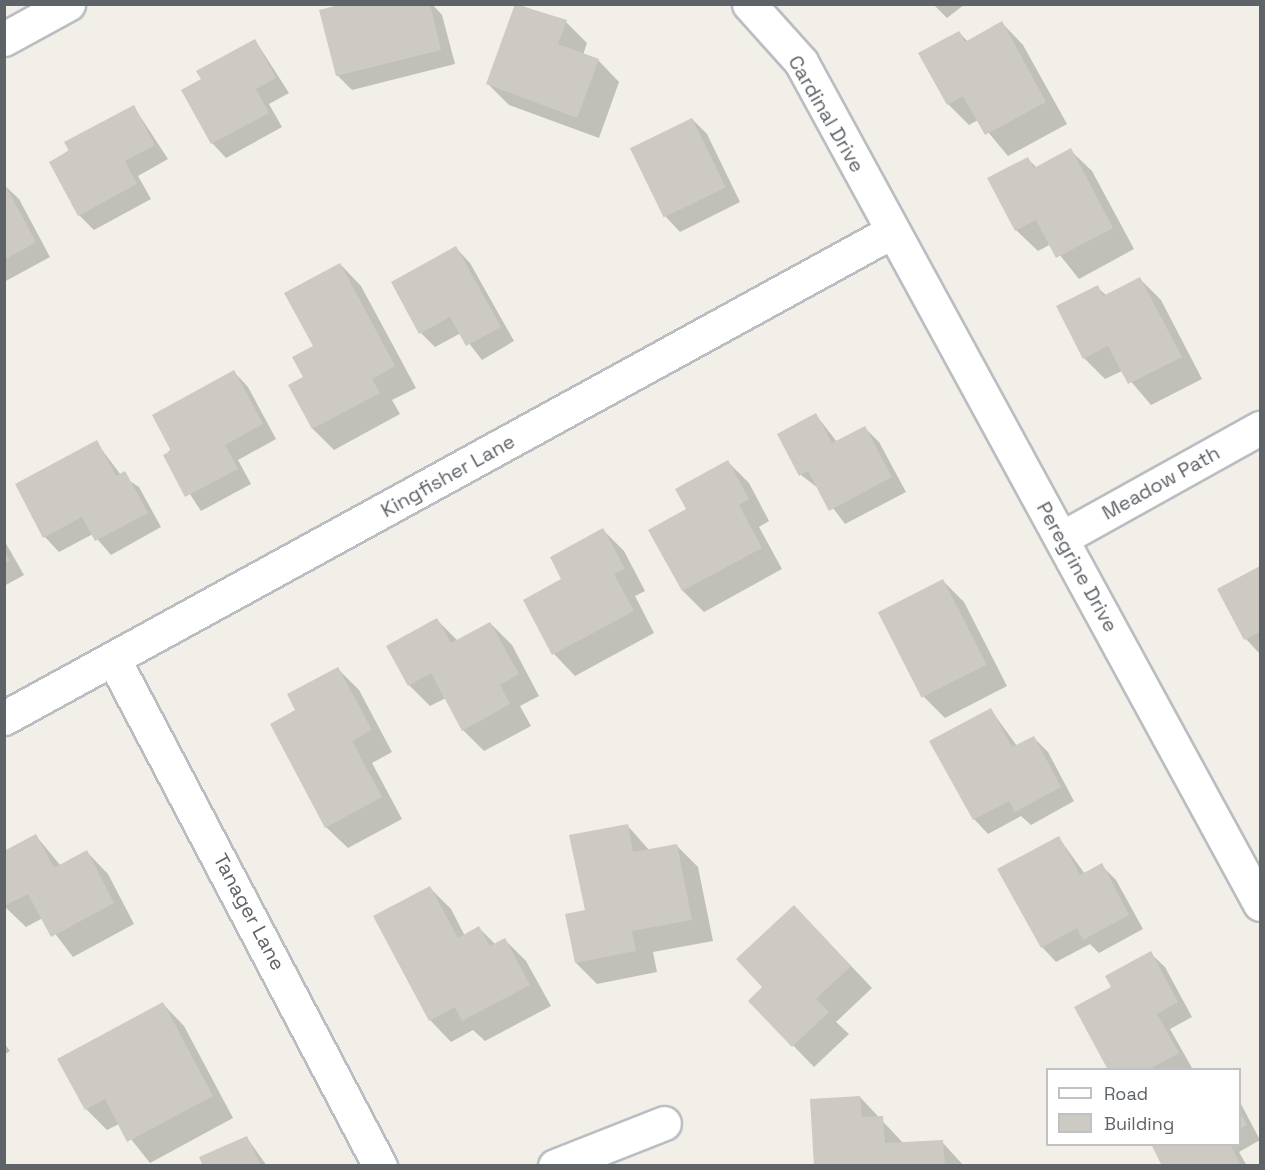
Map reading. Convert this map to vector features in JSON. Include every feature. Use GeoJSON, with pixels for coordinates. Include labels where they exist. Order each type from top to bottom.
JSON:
{"type":"FeatureCollection","features":[{"type":"Feature","properties":{"kind":"street"},"geometry":{"type":"LineString","coordinates":[[4,39],[68,4]]}},
{"type":"Feature","properties":{"kind":"street","name":"Cardinal Drive"},"geometry":{"type":"LineString","coordinates":[[749,4],[801,62],[891,232]]}},
{"type":"Feature","properties":{"kind":"street","name":"Peregrine Drive"},"geometry":{"type":"LineString","coordinates":[[891,232],[1062,538],[1260,904]]}},
{"type":"Feature","properties":{"kind":"street","name":"Kingfisher Lane"},"geometry":{"type":"LineString","coordinates":[[4,718],[114,660],[891,232]]}},
{"type":"Feature","properties":{"kind":"street","name":"Meadow Path"},"geometry":{"type":"LineString","coordinates":[[1062,538],[1260,428]]}},
{"type":"Feature","properties":{"kind":"street","name":"Tanager Lane"},"geometry":{"type":"LineString","coordinates":[[114,660],[380,1166]]}},
{"type":"Feature","properties":{"kind":"street"},"geometry":{"type":"LineString","coordinates":[[555,1166],[664,1123]]}},
{"type":"Feature","properties":{"kind":"building"},"geometry":{"type":"Polygon","coordinates":[[[343,4],[430,4],[441,50],[336,76],[319,10],[343,4]]]}},
{"type":"Feature","properties":{"kind":"building"},"geometry":{"type":"Polygon","coordinates":[[[515,4],[567,20],[558,44],[599,59],[577,118],[486,84],[515,4]]]}},
{"type":"Feature","properties":{"kind":"building"},"geometry":{"type":"Polygon","coordinates":[[[1002,21],[1046,102],[985,135],[963,96],[947,105],[918,53],[959,31],[965,42],[1002,21]]]}},
{"type":"Feature","properties":{"kind":"building"},"geometry":{"type":"Polygon","coordinates":[[[255,39],[276,78],[256,89],[269,113],[211,144],[181,90],[201,79],[196,71],[255,39]]]}},
{"type":"Feature","properties":{"kind":"building"},"geometry":{"type":"Polygon","coordinates":[[[134,105],[155,145],[125,161],[137,184],[78,216],[49,162],[69,151],[64,142],[134,105]]]}},
{"type":"Feature","properties":{"kind":"building"},"geometry":{"type":"Polygon","coordinates":[[[692,118],[726,187],[664,217],[630,148],[692,118]]]}},
{"type":"Feature","properties":{"kind":"building"},"geometry":{"type":"Polygon","coordinates":[[[1071,148],[1113,228],[1056,258],[1036,220],[1015,231],[987,178],[1028,157],[1034,168],[1071,148]]]}},
{"type":"Feature","properties":{"kind":"building"},"geometry":{"type":"Polygon","coordinates":[[[4,183],[36,242],[4,260],[4,183]]]}},
{"type":"Feature","properties":{"kind":"building"},"geometry":{"type":"Polygon","coordinates":[[[456,246],[501,327],[466,346],[450,317],[419,334],[391,282],[456,246]]]}},
{"type":"Feature","properties":{"kind":"building"},"geometry":{"type":"Polygon","coordinates":[[[340,263],[395,366],[372,379],[380,393],[312,429],[288,385],[303,377],[292,357],[313,346],[284,293],[340,263]]]}},
{"type":"Feature","properties":{"kind":"building"},"geometry":{"type":"Polygon","coordinates":[[[1140,277],[1182,357],[1128,384],[1108,346],[1083,359],[1056,306],[1098,285],[1103,296],[1140,277]]]}},
{"type":"Feature","properties":{"kind":"building"},"geometry":{"type":"Polygon","coordinates":[[[234,370],[263,424],[225,445],[238,469],[185,497],[163,455],[171,451],[152,415],[234,370]]]}},
{"type":"Feature","properties":{"kind":"building"},"geometry":{"type":"Polygon","coordinates":[[[816,413],[832,443],[865,426],[892,477],[829,511],[808,471],[799,476],[777,434],[816,413]]]}},
{"type":"Feature","properties":{"kind":"building"},"geometry":{"type":"Polygon","coordinates":[[[97,440],[116,476],[125,471],[148,513],[95,541],[82,517],[43,538],[15,484],[97,440]]]}},
{"type":"Feature","properties":{"kind":"building"},"geometry":{"type":"Polygon","coordinates":[[[728,460],[749,499],[739,505],[762,548],[682,591],[648,530],[686,509],[675,489],[728,460]]]}},
{"type":"Feature","properties":{"kind":"building"},"geometry":{"type":"Polygon","coordinates":[[[603,528],[625,569],[614,574],[634,611],[552,655],[523,600],[561,579],[550,557],[603,528]]]}},
{"type":"Feature","properties":{"kind":"building"},"geometry":{"type":"Polygon","coordinates":[[[4,550],[10,561],[4,564],[4,550]]]}},
{"type":"Feature","properties":{"kind":"building"},"geometry":{"type":"Polygon","coordinates":[[[1260,566],[1260,632],[1244,640],[1217,589],[1260,566]]]}},
{"type":"Feature","properties":{"kind":"building"},"geometry":{"type":"Polygon","coordinates":[[[943,579],[987,665],[922,698],[878,612],[943,579]]]}},
{"type":"Feature","properties":{"kind":"building"},"geometry":{"type":"Polygon","coordinates":[[[437,618],[451,643],[490,622],[519,674],[500,685],[510,704],[462,731],[431,673],[408,686],[386,646],[437,618]]]}},
{"type":"Feature","properties":{"kind":"building"},"geometry":{"type":"Polygon","coordinates":[[[338,667],[372,730],[352,741],[382,797],[325,828],[270,724],[295,710],[287,694],[338,667]]]}},
{"type":"Feature","properties":{"kind":"building"},"geometry":{"type":"Polygon","coordinates":[[[991,708],[1012,747],[1034,736],[1061,787],[1015,812],[1009,801],[973,820],[929,741],[991,708]]]}},
{"type":"Feature","properties":{"kind":"building"},"geometry":{"type":"Polygon","coordinates":[[[628,824],[633,852],[677,844],[692,920],[632,931],[636,951],[575,963],[565,914],[585,910],[569,835],[628,824]]]}},
{"type":"Feature","properties":{"kind":"building"},"geometry":{"type":"Polygon","coordinates":[[[36,834],[54,868],[87,850],[114,903],[51,937],[28,894],[4,906],[4,851],[36,834]]]}},
{"type":"Feature","properties":{"kind":"building"},"geometry":{"type":"Polygon","coordinates":[[[1059,836],[1080,875],[1102,863],[1129,915],[1083,940],[1077,928],[1041,948],[997,869],[1059,836]]]}},
{"type":"Feature","properties":{"kind":"building"},"geometry":{"type":"Polygon","coordinates":[[[430,886],[458,938],[479,926],[490,946],[505,938],[530,985],[462,1021],[455,1007],[429,1021],[373,916],[430,886]]]}},
{"type":"Feature","properties":{"kind":"building"},"geometry":{"type":"Polygon","coordinates":[[[794,905],[851,966],[816,999],[829,1012],[792,1047],[748,1001],[762,987],[736,959],[794,905]]]}},
{"type":"Feature","properties":{"kind":"building"},"geometry":{"type":"Polygon","coordinates":[[[1151,951],[1178,1002],[1157,1014],[1179,1053],[1152,1068],[1107,1068],[1074,1007],[1111,987],[1105,976],[1151,951]]]}},
{"type":"Feature","properties":{"kind":"building"},"geometry":{"type":"Polygon","coordinates":[[[163,1002],[213,1096],[127,1142],[105,1099],[85,1110],[57,1059],[163,1002]]]}},
{"type":"Feature","properties":{"kind":"building"},"geometry":{"type":"Polygon","coordinates":[[[860,1096],[862,1117],[883,1116],[885,1143],[943,1140],[945,1166],[814,1166],[810,1099],[860,1096]]]}},
{"type":"Feature","properties":{"kind":"building"},"geometry":{"type":"Polygon","coordinates":[[[1241,1114],[1247,1125],[1241,1128],[1241,1114]]]}},
{"type":"Feature","properties":{"kind":"building"},"geometry":{"type":"Polygon","coordinates":[[[247,1136],[261,1166],[203,1166],[199,1157],[247,1136]]]}},
{"type":"Feature","properties":{"kind":"building"},"geometry":{"type":"Polygon","coordinates":[[[1152,1146],[1231,1146],[1241,1166],[1162,1166],[1152,1146]]]}}]}
